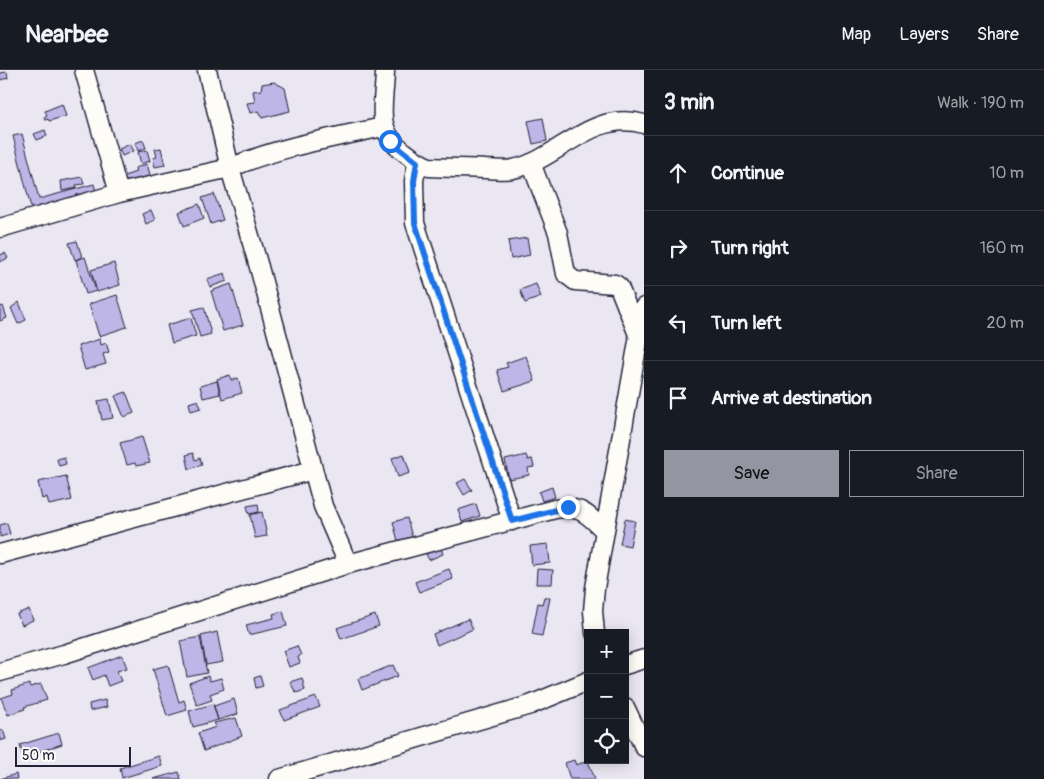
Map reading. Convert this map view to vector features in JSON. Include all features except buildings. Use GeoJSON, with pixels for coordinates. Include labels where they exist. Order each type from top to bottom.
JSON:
{"type":"FeatureCollection","features":[{"type":"Feature","properties":{"kind":"street"},"geometry":{"type":"LineString","coordinates":[[84,70],[119,193]]}},
{"type":"Feature","properties":{"kind":"street"},"geometry":{"type":"LineString","coordinates":[[207,70],[230,168],[259,267],[313,470],[331,530],[348,564]]}},
{"type":"Feature","properties":{"kind":"street"},"geometry":{"type":"LineString","coordinates":[[385,70],[383,127],[390,141],[417,162],[429,167],[512,170],[531,163],[573,138],[602,125],[620,121],[644,124]]}},
{"type":"Feature","properties":{"kind":"street"},"geometry":{"type":"LineString","coordinates":[[0,228],[119,193],[230,168],[249,160],[296,146],[383,127]]}},
{"type":"Feature","properties":{"kind":"street"},"geometry":{"type":"LineString","coordinates":[[417,162],[414,181],[415,223],[512,521]]}},
{"type":"Feature","properties":{"kind":"street"},"geometry":{"type":"LineString","coordinates":[[531,163],[558,234],[566,274],[576,281],[614,284],[619,287],[639,337]]}},
{"type":"Feature","properties":{"kind":"street"},"geometry":{"type":"LineString","coordinates":[[595,629],[593,611],[595,588],[644,307]]}},
{"type":"Feature","properties":{"kind":"street"},"geometry":{"type":"LineString","coordinates":[[0,554],[313,470]]}},
{"type":"Feature","properties":{"kind":"street"},"geometry":{"type":"LineString","coordinates":[[578,509],[610,501]]}},
{"type":"Feature","properties":{"kind":"street"},"geometry":{"type":"LineString","coordinates":[[0,672],[64,654],[348,564],[555,509],[568,507],[578,509],[586,513],[605,531]]}},
{"type":"Feature","properties":{"kind":"street"},"geometry":{"type":"LineString","coordinates":[[629,664],[644,659]]}},
{"type":"Feature","properties":{"kind":"street"},"geometry":{"type":"LineString","coordinates":[[279,779],[530,705],[584,683]]}},
{"type":"Feature","properties":{"kind":"street"},"geometry":{"type":"LineString","coordinates":[[629,715],[644,747]]}},
{"type":"Feature","properties":{"kind":"route"},"geometry":{"type":"LineString","coordinates":[[390,141],[417,162],[413,200],[415,223],[512,521],[568,507]]}}]}
